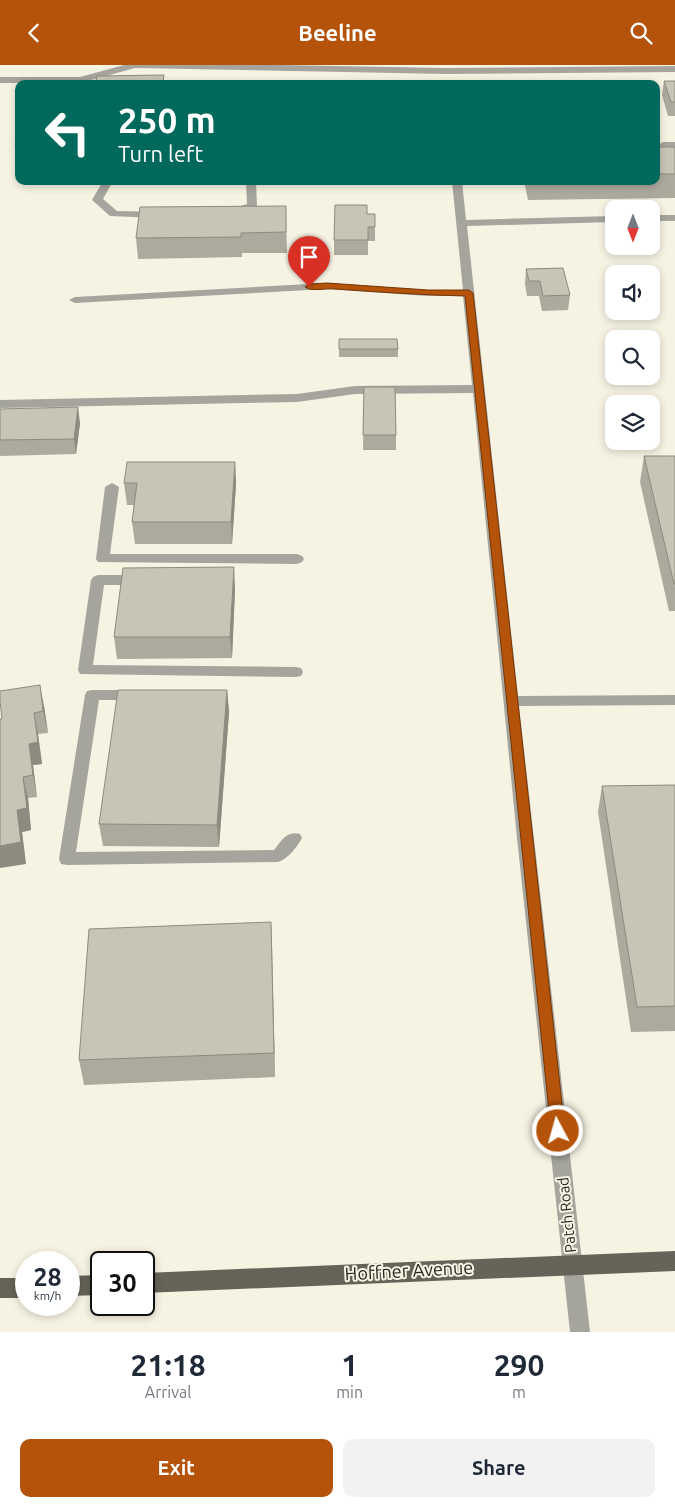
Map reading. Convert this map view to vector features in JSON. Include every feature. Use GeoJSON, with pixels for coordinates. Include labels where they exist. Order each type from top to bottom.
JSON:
{"type":"FeatureCollection","features":[{"type":"Feature","properties":{"kind":"main road","name":"Hoffner Avenue"},"geometry":{"type":"LineString","coordinates":[[155,1283],[675,1261]]}},
{"type":"Feature","properties":{"kind":"main road"},"geometry":{"type":"LineString","coordinates":[[0,1288],[15,1287]]}},
{"type":"Feature","properties":{"kind":"street"},"geometry":{"type":"LineString","coordinates":[[129,65],[460,68],[622,73],[675,69]]}},
{"type":"Feature","properties":{"kind":"street"},"geometry":{"type":"LineString","coordinates":[[0,80],[80,80],[135,65]]}},
{"type":"Feature","properties":{"kind":"street"},"geometry":{"type":"LineString","coordinates":[[662,145],[675,145]]}},
{"type":"Feature","properties":{"kind":"street"},"geometry":{"type":"LineString","coordinates":[[106,185],[97,200],[114,214],[172,215]]}},
{"type":"Feature","properties":{"kind":"street"},"geometry":{"type":"LineString","coordinates":[[221,216],[252,206],[251,185]]}},
{"type":"Feature","properties":{"kind":"street","name":"Patch Road"},"geometry":{"type":"LineString","coordinates":[[457,185],[511,701],[580,1332]]}},
{"type":"Feature","properties":{"kind":"street"},"geometry":{"type":"LineString","coordinates":[[660,218],[675,218]]}},
{"type":"Feature","properties":{"kind":"street"},"geometry":{"type":"LineString","coordinates":[[461,223],[605,219]]}},
{"type":"Feature","properties":{"kind":"street"},"geometry":{"type":"LineString","coordinates":[[75,300],[327,285],[428,293],[469,293]]}},
{"type":"Feature","properties":{"kind":"street"},"geometry":{"type":"LineString","coordinates":[[0,404],[297,398],[355,390],[479,389]]}},
{"type":"Feature","properties":{"kind":"street"},"geometry":{"type":"LineString","coordinates":[[112,487],[102,559],[297,559]]}},
{"type":"Feature","properties":{"kind":"street"},"geometry":{"type":"LineString","coordinates":[[157,580],[98,580],[85,671],[296,672]]}},
{"type":"Feature","properties":{"kind":"street"},"geometry":{"type":"LineString","coordinates":[[150,695],[92,695],[67,859],[278,856],[294,838]]}},
{"type":"Feature","properties":{"kind":"street"},"geometry":{"type":"LineString","coordinates":[[511,701],[675,700]]}},
{"type":"Feature","properties":{"kind":"building"},"geometry":{"type":"Polygon","coordinates":[[[164,75],[163,80],[96,80],[97,76],[164,75]]]}},
{"type":"Feature","properties":{"kind":"building"},"geometry":{"type":"Polygon","coordinates":[[[664,81],[675,81],[675,102],[671,102],[664,81]]]}},
{"type":"Feature","properties":{"kind":"building"},"geometry":{"type":"Polygon","coordinates":[[[660,147],[675,147],[675,174],[660,174],[660,147]]]}},
{"type":"Feature","properties":{"kind":"building"},"geometry":{"type":"Polygon","coordinates":[[[335,205],[367,205],[367,214],[375,214],[375,227],[368,227],[368,240],[334,240],[335,205]]]}},
{"type":"Feature","properties":{"kind":"building"},"geometry":{"type":"Polygon","coordinates":[[[286,206],[286,232],[241,233],[241,237],[136,238],[140,207],[286,206]]]}},
{"type":"Feature","properties":{"kind":"building"},"geometry":{"type":"Polygon","coordinates":[[[563,268],[570,295],[543,296],[540,281],[529,281],[526,269],[563,268]]]}},
{"type":"Feature","properties":{"kind":"building"},"geometry":{"type":"Polygon","coordinates":[[[339,339],[397,339],[398,349],[339,349],[339,339]]]}},
{"type":"Feature","properties":{"kind":"building"},"geometry":{"type":"Polygon","coordinates":[[[364,387],[395,387],[396,435],[363,435],[364,387]]]}},
{"type":"Feature","properties":{"kind":"building"},"geometry":{"type":"Polygon","coordinates":[[[78,407],[74,439],[0,440],[0,409],[78,407]]]}},
{"type":"Feature","properties":{"kind":"building"},"geometry":{"type":"Polygon","coordinates":[[[644,456],[675,456],[675,584],[674,584],[644,456]]]}},
{"type":"Feature","properties":{"kind":"building"},"geometry":{"type":"Polygon","coordinates":[[[127,462],[235,462],[231,522],[132,522],[137,483],[124,483],[127,462]]]}},
{"type":"Feature","properties":{"kind":"building"},"geometry":{"type":"Polygon","coordinates":[[[234,567],[230,637],[114,637],[123,568],[234,567]]]}},
{"type":"Feature","properties":{"kind":"building"},"geometry":{"type":"Polygon","coordinates":[[[40,685],[43,711],[34,713],[38,742],[29,744],[33,775],[23,777],[27,808],[17,810],[21,842],[0,846],[0,719],[2,719],[0,691],[40,685]]]}},
{"type":"Feature","properties":{"kind":"building"},"geometry":{"type":"Polygon","coordinates":[[[118,690],[227,690],[217,825],[99,824],[118,690]]]}},
{"type":"Feature","properties":{"kind":"building"},"geometry":{"type":"Polygon","coordinates":[[[675,785],[675,1006],[637,1007],[602,786],[675,785]]]}},
{"type":"Feature","properties":{"kind":"building"},"geometry":{"type":"Polygon","coordinates":[[[271,922],[274,1053],[79,1060],[89,929],[271,922]]]}},
{"type":"Feature","properties":{"kind":"route"},"geometry":{"type":"LineString","coordinates":[[309,287],[327,285],[428,293],[469,293],[523,818],[558,1131]]}}]}
